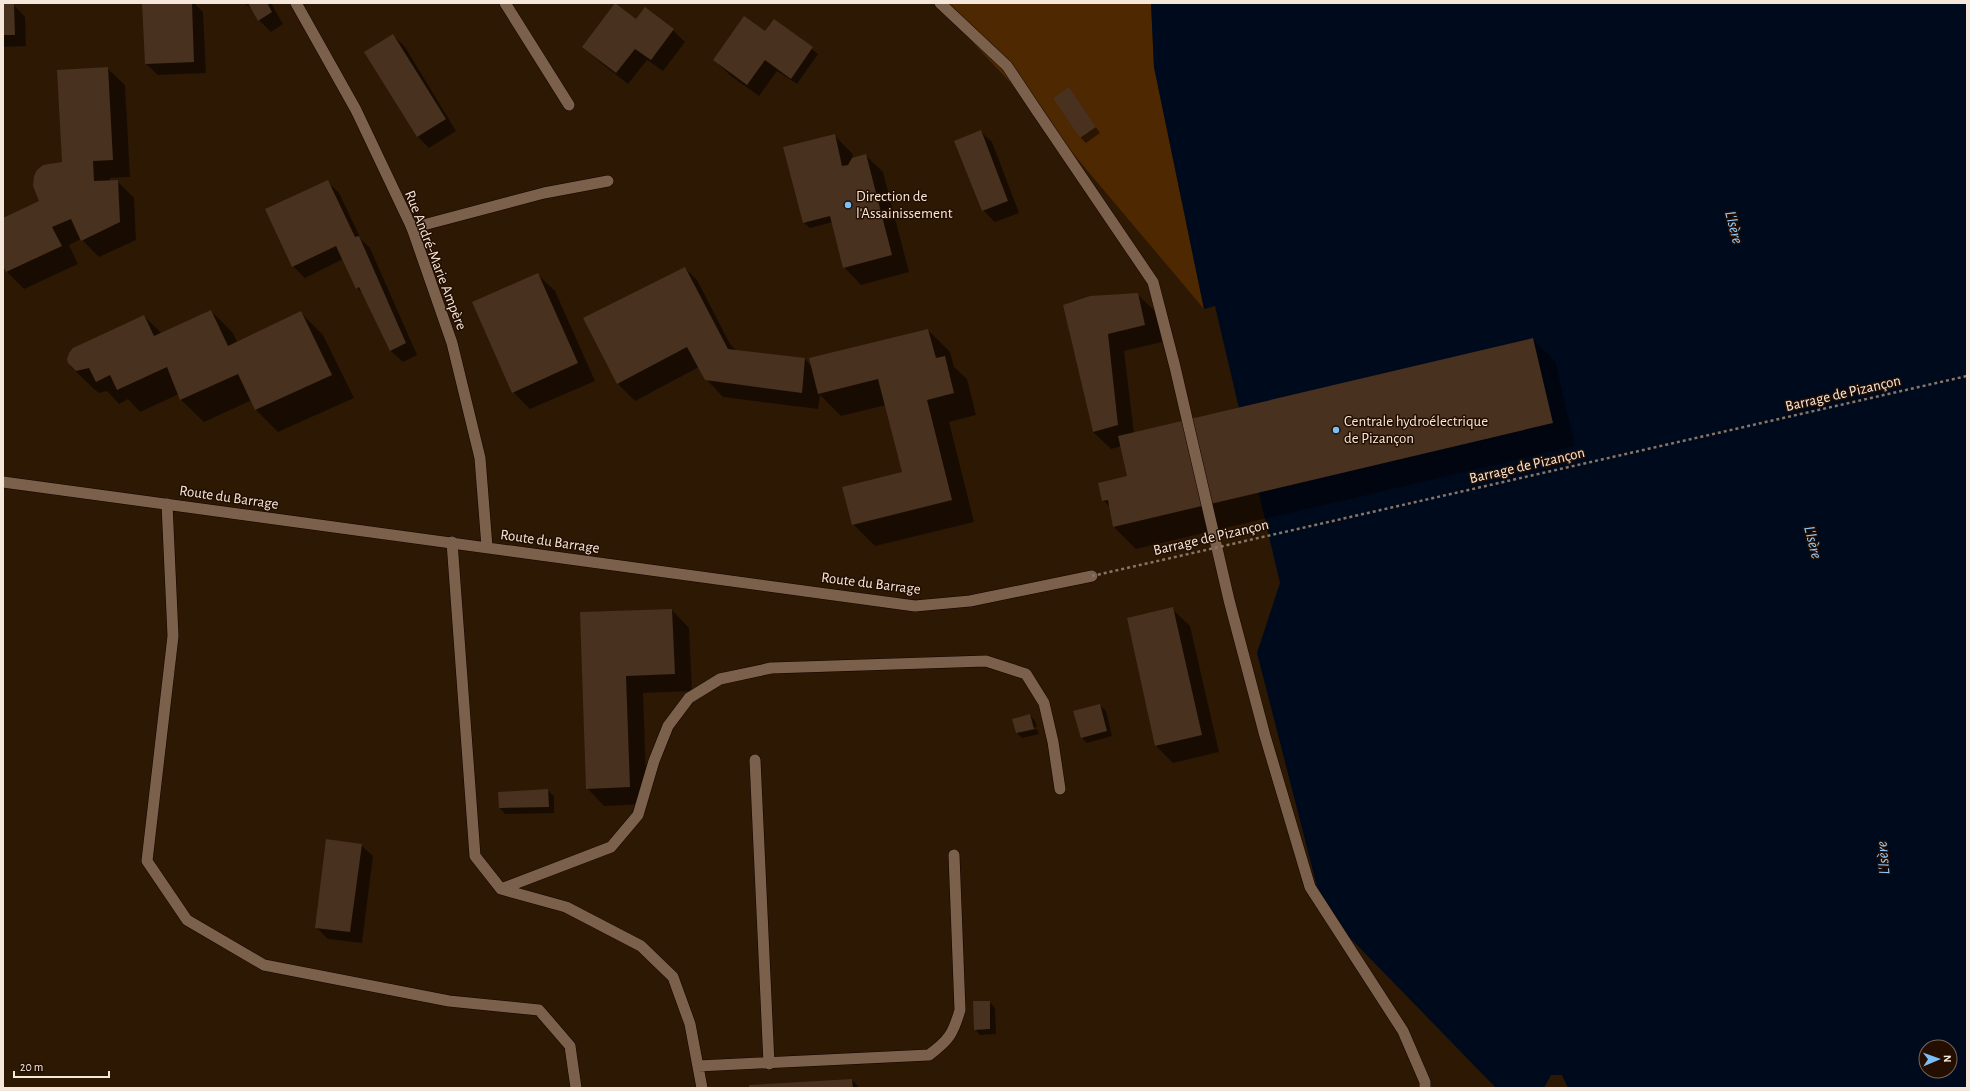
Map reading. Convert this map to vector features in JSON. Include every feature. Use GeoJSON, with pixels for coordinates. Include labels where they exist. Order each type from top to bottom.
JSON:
{"type":"FeatureCollection","features":[{"type":"Feature","properties":{"kind":"street","name":"Rue André-Marie Ampère"},"geometry":{"type":"LineString","coordinates":[[296,3],[356,110],[412,228],[452,343],[480,458],[487,547]]}},
{"type":"Feature","properties":{"kind":"street"},"geometry":{"type":"LineString","coordinates":[[505,3],[569,105]]}},
{"type":"Feature","properties":{"kind":"street"},"geometry":{"type":"LineString","coordinates":[[940,3],[1007,66],[1153,282],[1175,367],[1231,607],[1264,736],[1310,887],[1403,1031],[1425,1082],[1425,1088]]}},
{"type":"Feature","properties":{"kind":"street"},"geometry":{"type":"LineString","coordinates":[[412,228],[544,193],[608,181]]}},
{"type":"Feature","properties":{"kind":"street","name":"Route du Barrage"},"geometry":{"type":"LineString","coordinates":[[3,482],[915,606],[970,602],[1092,576]]}},
{"type":"Feature","properties":{"kind":"street"},"geometry":{"type":"LineString","coordinates":[[167,504],[173,636],[147,861],[187,920],[264,965],[449,1001],[539,1010],[570,1046],[576,1088]]}},
{"type":"Feature","properties":{"kind":"street"},"geometry":{"type":"LineString","coordinates":[[452,542],[476,856],[501,889],[566,907],[641,946],[673,977],[690,1024],[702,1088]]}},
{"type":"Feature","properties":{"kind":"street"},"geometry":{"type":"LineString","coordinates":[[501,889],[611,847],[638,815],[654,761],[668,726],[689,698],[720,679],[771,668],[986,661],[1026,674],[1044,703],[1053,742],[1060,789]]}},
{"type":"Feature","properties":{"kind":"street"},"geometry":{"type":"LineString","coordinates":[[756,760],[769,1064]]}},
{"type":"Feature","properties":{"kind":"street"},"geometry":{"type":"LineString","coordinates":[[698,1066],[769,1064],[929,1055],[940,1046],[954,1031],[960,1010],[954,855]]}},
{"type":"Feature","properties":{"kind":"path","name":"Barrage de Pizançon"},"geometry":{"type":"LineString","coordinates":[[1092,576],[1967,376]]}},
{"type":"Feature","properties":{"kind":"shaded area"},"geometry":{"type":"Polygon","coordinates":[[[936,3],[1151,3],[1154,67],[1204,309],[1037,111],[936,3]]]}},
{"type":"Feature","properties":{"kind":"water","name":"L'Isère"},"geometry":{"type":"Polygon","coordinates":[[[1151,3],[1967,3],[1967,1088],[1568,1088],[1562,1075],[1551,1075],[1544,1088],[1496,1088],[1323,910],[1257,653],[1280,583],[1215,306],[1204,309],[1154,67],[1151,3]]]}},
{"type":"Feature","properties":{"kind":"building"},"geometry":{"type":"Polygon","coordinates":[[[142,3],[192,3],[194,62],[145,64],[142,3]]]}},
{"type":"Feature","properties":{"kind":"building"},"geometry":{"type":"Polygon","coordinates":[[[248,3],[267,3],[272,12],[258,21],[248,3]]]}},
{"type":"Feature","properties":{"kind":"building"},"geometry":{"type":"Polygon","coordinates":[[[615,3],[636,19],[645,7],[674,29],[651,60],[635,49],[616,73],[582,47],[615,3]]]}},
{"type":"Feature","properties":{"kind":"building"},"geometry":{"type":"Polygon","coordinates":[[[3,4],[14,4],[15,35],[3,35],[3,4]]]}},
{"type":"Feature","properties":{"kind":"building"},"geometry":{"type":"Polygon","coordinates":[[[744,16],[765,31],[774,19],[813,47],[791,79],[765,60],[747,85],[713,60],[744,16]]]}},
{"type":"Feature","properties":{"kind":"building"},"geometry":{"type":"Polygon","coordinates":[[[393,34],[446,119],[417,137],[364,52],[393,34]]]}},
{"type":"Feature","properties":{"kind":"building"},"geometry":{"type":"Polygon","coordinates":[[[108,67],[113,160],[93,161],[94,181],[118,180],[120,222],[81,241],[71,219],[52,227],[62,246],[6,272],[3,266],[3,218],[39,201],[33,186],[34,176],[37,170],[43,165],[62,162],[57,70],[108,67]]]}},
{"type":"Feature","properties":{"kind":"building"},"geometry":{"type":"Polygon","coordinates":[[[1069,87],[1096,127],[1080,138],[1053,98],[1069,87]]]}},
{"type":"Feature","properties":{"kind":"building"},"geometry":{"type":"Polygon","coordinates":[[[981,130],[1008,201],[982,211],[954,141],[981,130]]]}},
{"type":"Feature","properties":{"kind":"building"},"geometry":{"type":"Polygon","coordinates":[[[835,134],[842,166],[848,165],[852,158],[866,154],[892,255],[843,268],[830,216],[803,223],[783,147],[835,134]]]}},
{"type":"Feature","properties":{"kind":"building"},"geometry":{"type":"Polygon","coordinates":[[[328,180],[355,237],[359,236],[406,343],[390,351],[359,287],[356,289],[336,246],[292,267],[265,209],[328,180]]]}},
{"type":"Feature","properties":{"kind":"building"},"geometry":{"type":"Polygon","coordinates":[[[685,267],[728,349],[805,358],[802,393],[705,380],[687,347],[617,384],[583,318],[685,267]]]}},
{"type":"Feature","properties":{"kind":"building"},"geometry":{"type":"Polygon","coordinates":[[[538,273],[578,363],[512,393],[472,302],[538,273]]]}},
{"type":"Feature","properties":{"kind":"building"},"geometry":{"type":"Polygon","coordinates":[[[1138,293],[1145,325],[1108,334],[1118,425],[1093,432],[1063,305],[1090,296],[1138,293]]]}},
{"type":"Feature","properties":{"kind":"building"},"geometry":{"type":"Polygon","coordinates":[[[211,310],[228,346],[301,311],[332,375],[255,410],[238,374],[180,400],[167,367],[117,390],[110,375],[96,382],[89,368],[76,371],[68,363],[67,359],[69,353],[73,348],[144,315],[154,336],[211,310]]]}},
{"type":"Feature","properties":{"kind":"building"},"geometry":{"type":"Polygon","coordinates":[[[928,329],[936,358],[945,356],[954,393],[927,400],[952,500],[852,525],[842,487],[902,472],[878,379],[818,394],[809,358],[928,329]]]}},
{"type":"Feature","properties":{"kind":"building","name":"Centrale hydroélectrique de Pizançon"},"geometry":{"type":"Polygon","coordinates":[[[1533,338],[1553,423],[1113,527],[1108,500],[1102,501],[1098,483],[1127,476],[1118,436],[1533,338]]]}},
{"type":"Feature","properties":{"kind":"building"},"geometry":{"type":"Polygon","coordinates":[[[1173,607],[1202,735],[1155,746],[1127,618],[1173,607]]]}},
{"type":"Feature","properties":{"kind":"building"},"geometry":{"type":"Polygon","coordinates":[[[672,609],[675,674],[626,676],[630,787],[586,789],[580,612],[672,609]]]}},
{"type":"Feature","properties":{"kind":"building"},"geometry":{"type":"Polygon","coordinates":[[[1100,704],[1107,731],[1081,738],[1073,711],[1100,704]]]}},
{"type":"Feature","properties":{"kind":"building"},"geometry":{"type":"Polygon","coordinates":[[[1030,714],[1034,729],[1016,733],[1012,719],[1030,714]]]}},
{"type":"Feature","properties":{"kind":"building"},"geometry":{"type":"Polygon","coordinates":[[[548,789],[549,807],[499,808],[498,792],[548,789]]]}},
{"type":"Feature","properties":{"kind":"building"},"geometry":{"type":"Polygon","coordinates":[[[326,839],[362,844],[350,932],[315,928],[326,839]]]}},
{"type":"Feature","properties":{"kind":"building"},"geometry":{"type":"Polygon","coordinates":[[[973,1001],[990,1001],[990,1029],[974,1030],[973,1001]]]}},
{"type":"Feature","properties":{"kind":"building"},"geometry":{"type":"Polygon","coordinates":[[[852,1079],[853,1088],[749,1088],[749,1085],[852,1079]]]}},
{"type":"Feature","properties":{"kind":"place","name":"Direction de l'Assainissement"},"geometry":{"type":"Point","coordinates":[848,205]}},
{"type":"Feature","properties":{"kind":"place","name":"Centrale hydroélectrique de Pizançon"},"geometry":{"type":"Point","coordinates":[1336,430]}}]}
